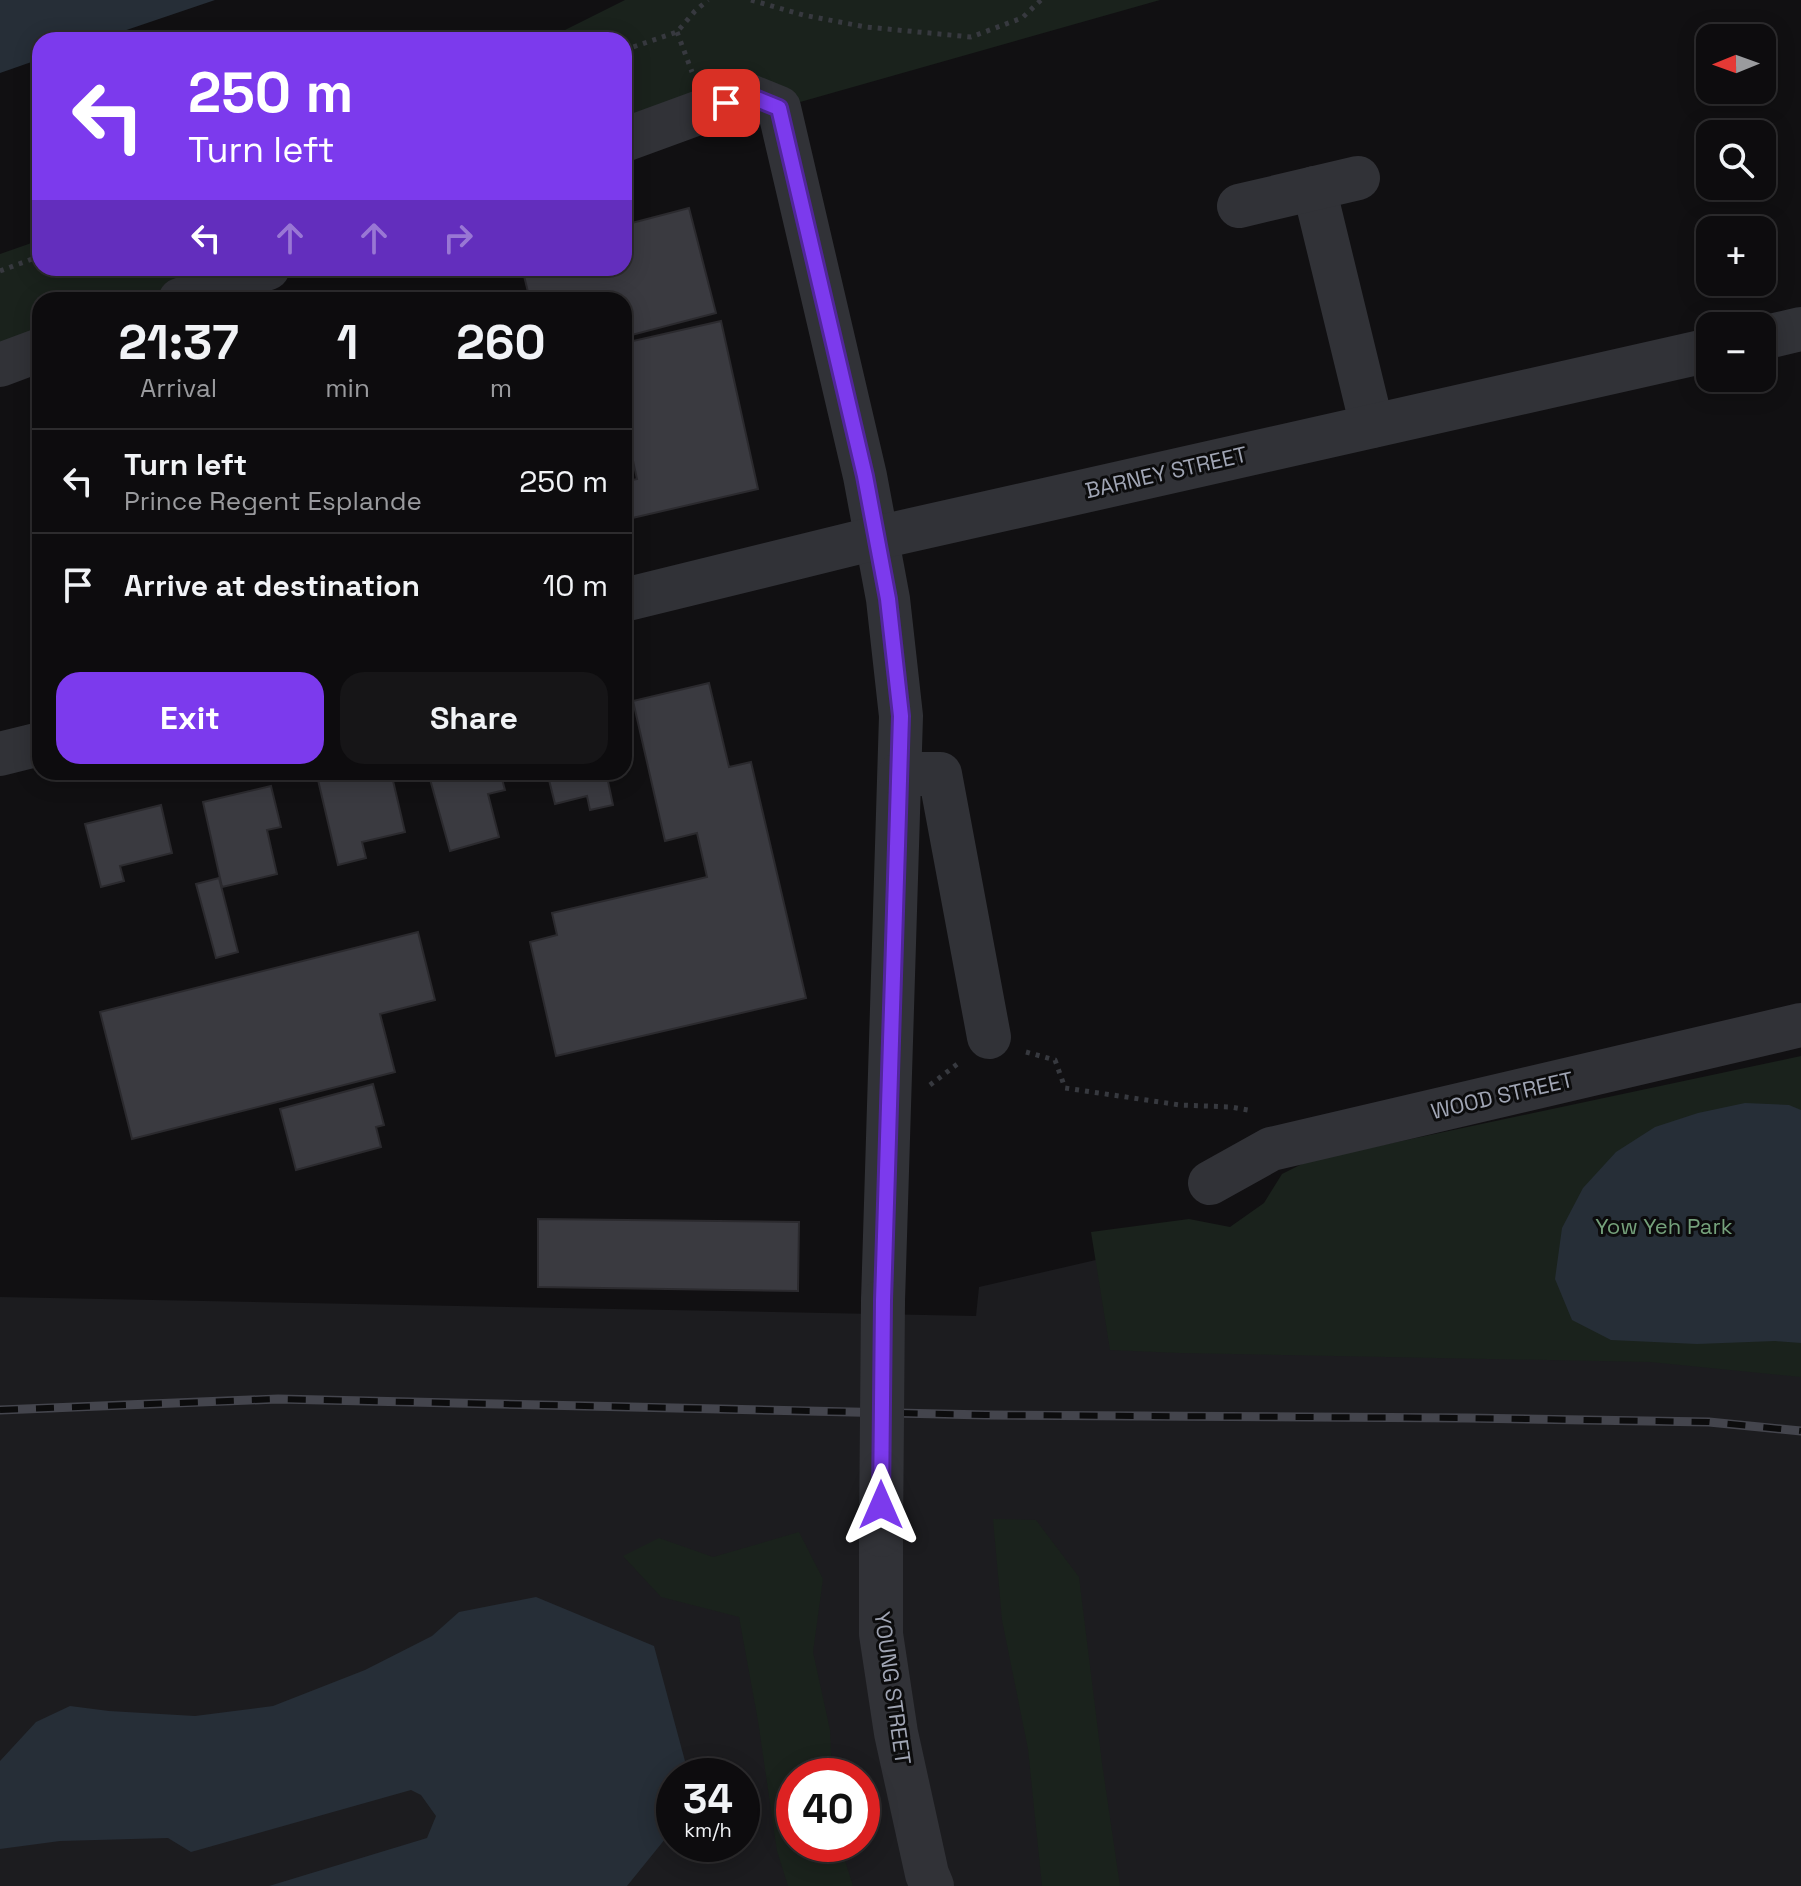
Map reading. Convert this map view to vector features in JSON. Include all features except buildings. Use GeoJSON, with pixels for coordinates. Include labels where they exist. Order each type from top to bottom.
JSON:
{"type":"FeatureCollection","features":[{"type":"Feature","properties":{"kind":"street","name":"YOUNG STREET"},"geometry":{"type":"LineString","coordinates":[[632,137],[747,95],[779,108],[865,476],[888,599],[901,716],[883,1301],[881,1634],[896,1733],[932,1886]]}},
{"type":"Feature","properties":{"kind":"street"},"geometry":{"type":"LineString","coordinates":[[1239,206],[1358,178]]}},
{"type":"Feature","properties":{"kind":"street"},"geometry":{"type":"LineString","coordinates":[[1314,188],[1372,426]]}},
{"type":"Feature","properties":{"kind":"street"},"geometry":{"type":"LineString","coordinates":[[202,292],[246,276]]}},
{"type":"Feature","properties":{"kind":"street"},"geometry":{"type":"LineString","coordinates":[[1776,335],[1801,329]]}},
{"type":"Feature","properties":{"kind":"street"},"geometry":{"type":"LineString","coordinates":[[0,365],[32,353]]}},
{"type":"Feature","properties":{"kind":"street","name":"BARNEY STREET"},"geometry":{"type":"LineString","coordinates":[[632,598],[876,538],[1696,353]]}},
{"type":"Feature","properties":{"kind":"street"},"geometry":{"type":"LineString","coordinates":[[0,754],[32,746]]}},
{"type":"Feature","properties":{"kind":"street"},"geometry":{"type":"LineString","coordinates":[[900,774],[940,774],[989,1037]]}},
{"type":"Feature","properties":{"kind":"street","name":"WOOD STREET"},"geometry":{"type":"LineString","coordinates":[[1210,1183],[1271,1149],[1801,1025]]}},
{"type":"Feature","properties":{"kind":"path"},"geometry":{"type":"LineString","coordinates":[[632,47],[677,32],[708,0]]}},
{"type":"Feature","properties":{"kind":"path"},"geometry":{"type":"LineString","coordinates":[[751,0],[803,15],[866,27],[971,37],[1022,18],[1041,0]]}},
{"type":"Feature","properties":{"kind":"path"},"geometry":{"type":"LineString","coordinates":[[0,271],[32,259]]}},
{"type":"Feature","properties":{"kind":"path"},"geometry":{"type":"LineString","coordinates":[[919,1093],[989,1037],[1055,1060],[1065,1088],[1180,1105],[1263,1112]]}},
{"type":"Feature","properties":{"kind":"shaded area"},"geometry":{"type":"Polygon","coordinates":[[[0,0],[215,0],[121,32],[32,32],[32,62],[0,73],[0,0]]]}},
{"type":"Feature","properties":{"kind":"shaded area"},"geometry":{"type":"Polygon","coordinates":[[[1801,1097],[1801,1886],[0,1886],[0,1297],[976,1316],[979,1287],[1801,1097]]]}},
{"type":"Feature","properties":{"kind":"shaded area"},"geometry":{"type":"Polygon","coordinates":[[[1745,1103],[1789,1105],[1801,1110],[1801,1343],[1697,1344],[1611,1340],[1572,1320],[1555,1279],[1562,1228],[1583,1188],[1616,1152],[1655,1127],[1698,1113],[1745,1103]]]}},
{"type":"Feature","properties":{"kind":"shaded area"},"geometry":{"type":"Polygon","coordinates":[[[536,1597],[654,1646],[684,1758],[656,1758],[656,1850],[627,1886],[269,1886],[427,1838],[436,1816],[421,1795],[411,1790],[191,1852],[168,1838],[60,1841],[0,1849],[0,1761],[36,1722],[70,1706],[195,1716],[273,1706],[365,1670],[432,1636],[459,1612],[536,1597]]]}},
{"type":"Feature","properties":{"kind":"green space"},"geometry":{"type":"Polygon","coordinates":[[[625,0],[1160,0],[779,108],[632,138],[632,32],[561,32],[625,0]]]}},
{"type":"Feature","properties":{"kind":"green space"},"geometry":{"type":"Polygon","coordinates":[[[32,243],[32,276],[246,276],[202,292],[32,292],[32,353],[0,365],[0,254],[32,243]]]}},
{"type":"Feature","properties":{"kind":"green space","name":"Yow Yeh Park"},"geometry":{"type":"Polygon","coordinates":[[[1801,1056],[1801,1377],[1650,1362],[1110,1350],[1091,1232],[1189,1219],[1230,1227],[1264,1203],[1282,1174],[1308,1161],[1801,1056]]]}},
{"type":"Feature","properties":{"kind":"green space"},"geometry":{"type":"Polygon","coordinates":[[[993,1519],[1036,1520],[1079,1577],[1120,1886],[1042,1886],[1028,1749],[1002,1620],[993,1519]]]}},
{"type":"Feature","properties":{"kind":"green space"},"geometry":{"type":"Polygon","coordinates":[[[799,1532],[823,1579],[813,1652],[830,1730],[831,1758],[776,1758],[776,1844],[739,1617],[661,1597],[623,1556],[659,1538],[713,1557],[799,1532]]]}},
{"type":"Feature","properties":{"kind":"green space"},"geometry":{"type":"Polygon","coordinates":[[[780,1862],[846,1862],[853,1886],[788,1886],[780,1862]]]}},
{"type":"Feature","properties":{"kind":"railway"},"geometry":{"type":"LineString","coordinates":[[0,1410],[278,1399],[986,1415],[1709,1422],[1801,1431]]}},
{"type":"Feature","properties":{"kind":"route"},"geometry":{"type":"LineString","coordinates":[[726,103],[747,95],[779,108],[865,476],[888,599],[901,716],[883,1301],[881,1505]]}}]}
